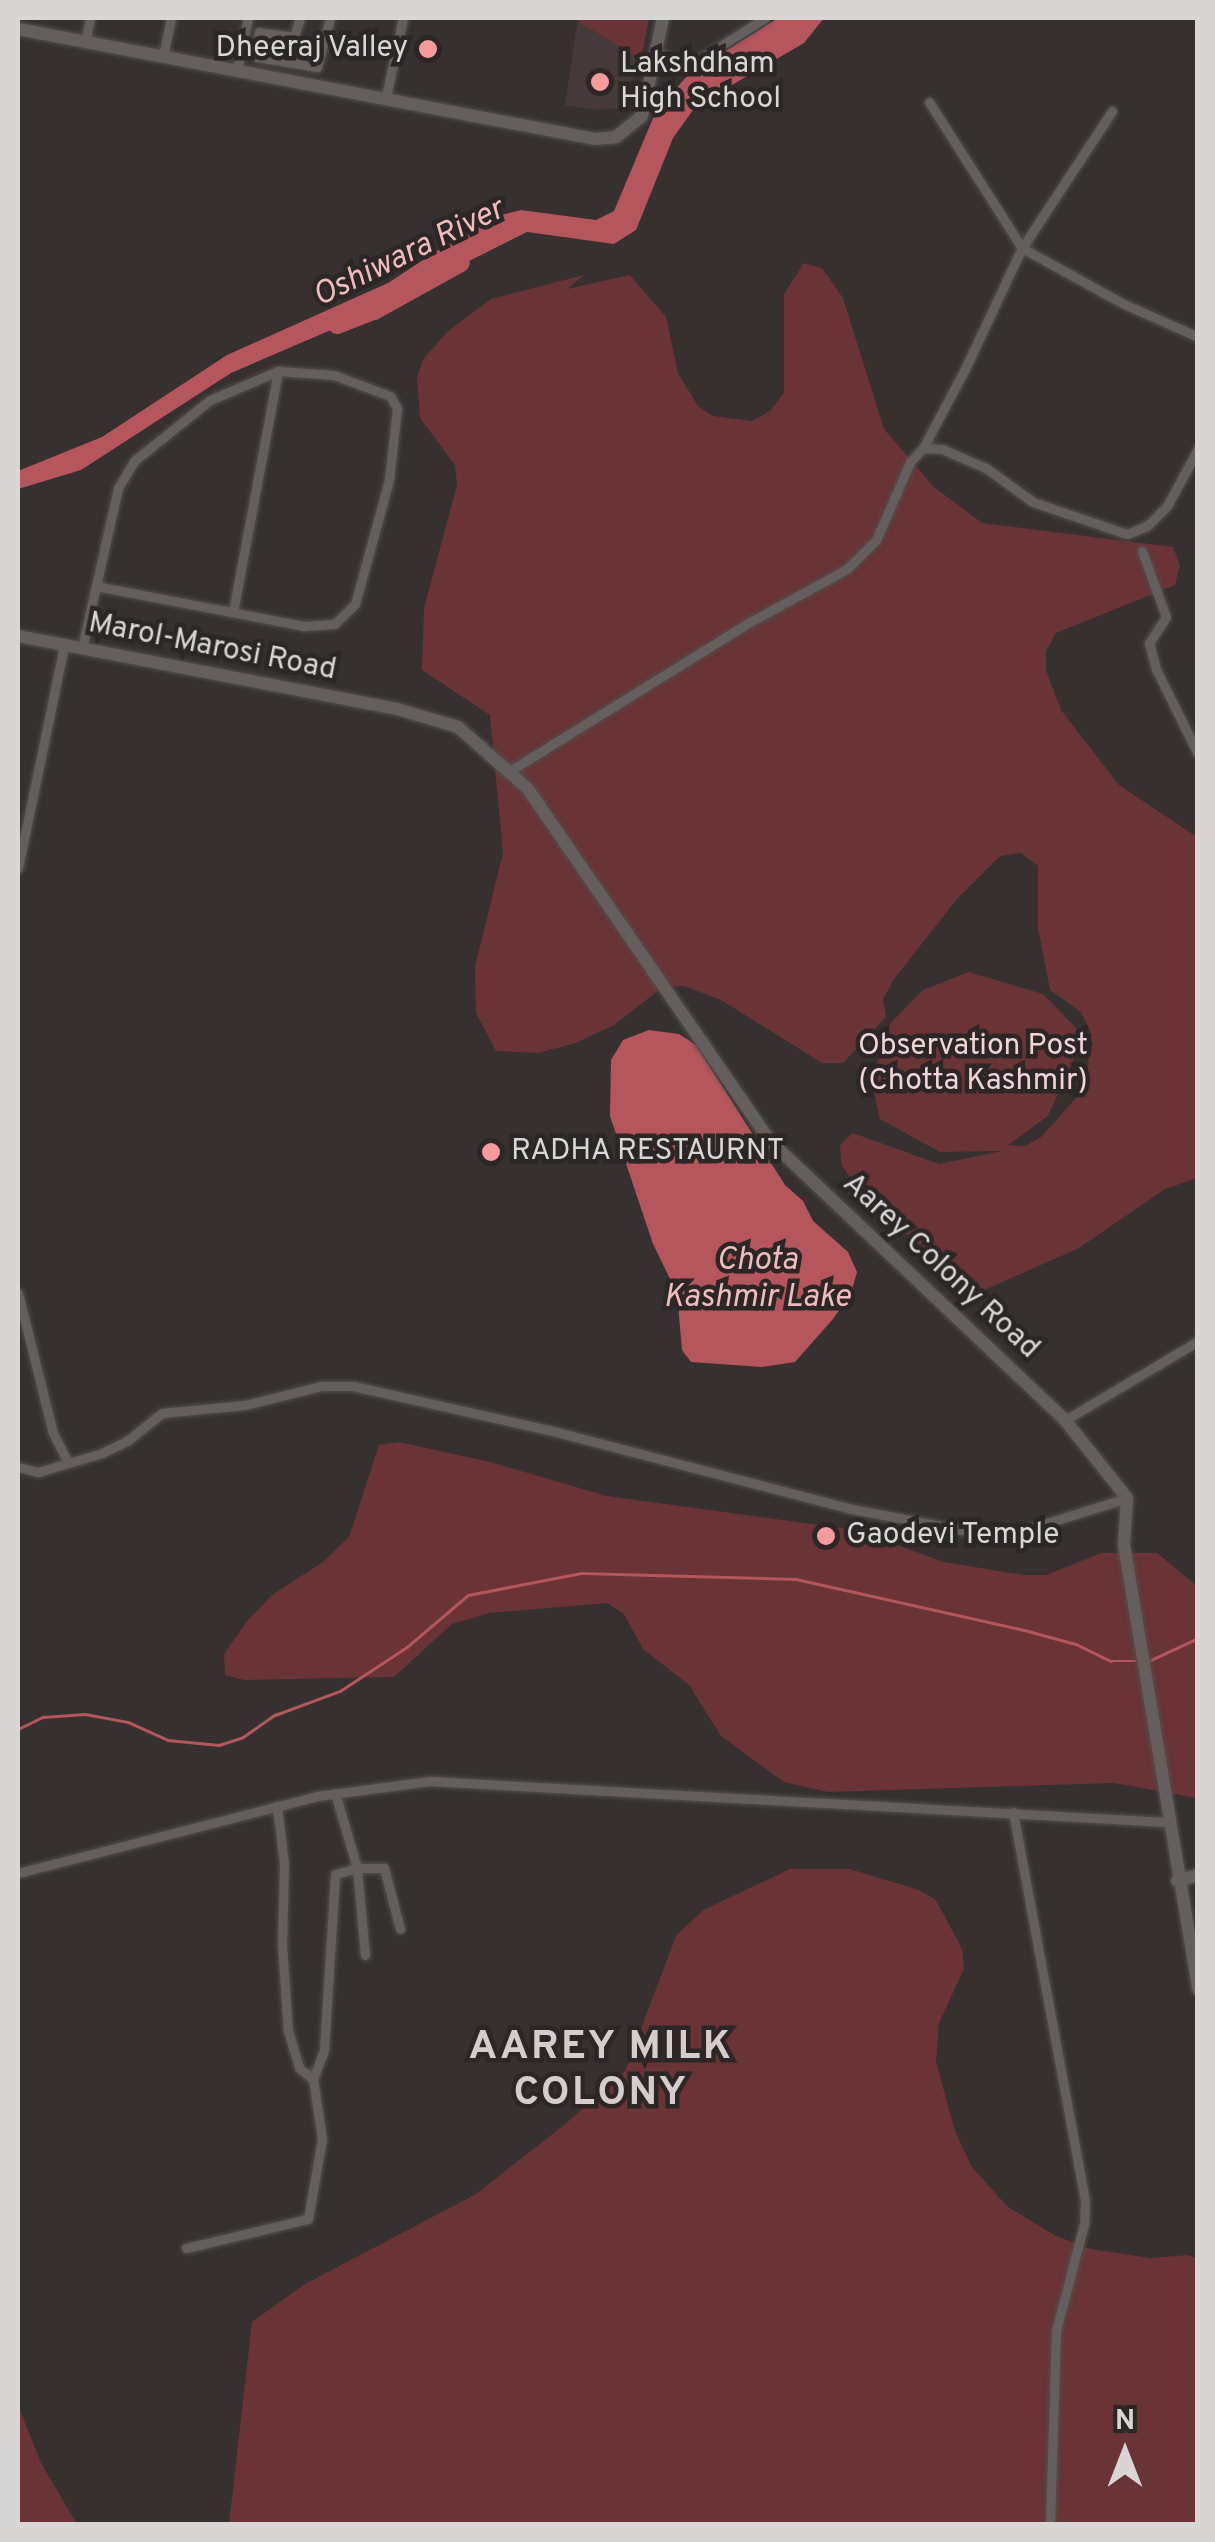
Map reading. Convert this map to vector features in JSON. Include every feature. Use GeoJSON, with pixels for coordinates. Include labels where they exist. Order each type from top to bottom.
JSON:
{"type":"FeatureCollection","features":[{"type":"Feature","properties":{"kind":"main road"},"geometry":{"type":"LineString","coordinates":[[22,26],[85,42],[594,138],[616,137],[642,116],[663,18]]}},
{"type":"Feature","properties":{"kind":"main road","name":"Marol-Marosi Road"},"geometry":{"type":"LineString","coordinates":[[18,636],[397,709]]}},
{"type":"Feature","properties":{"kind":"main road","name":"Aarey Colony Road"},"geometry":{"type":"LineString","coordinates":[[397,709],[458,727],[528,788],[770,1141],[1065,1420],[1127,1498]]}},
{"type":"Feature","properties":{"kind":"main road"},"geometry":{"type":"LineString","coordinates":[[1127,1498],[1124,1545],[1149,1682],[1166,1822],[1198,1990]]}},
{"type":"Feature","properties":{"kind":"main road"},"geometry":{"type":"LineString","coordinates":[[1177,1881],[1198,1875]]}},
{"type":"Feature","properties":{"kind":"street"},"geometry":{"type":"LineString","coordinates":[[85,42],[90,18]]}},
{"type":"Feature","properties":{"kind":"street"},"geometry":{"type":"LineString","coordinates":[[162,56],[171,18]]}},
{"type":"Feature","properties":{"kind":"street"},"geometry":{"type":"LineString","coordinates":[[237,70],[248,18]]}},
{"type":"Feature","properties":{"kind":"street"},"geometry":{"type":"LineString","coordinates":[[262,18],[258,57],[321,64],[330,18]]}},
{"type":"Feature","properties":{"kind":"street"},"geometry":{"type":"LineString","coordinates":[[259,32],[294,37],[300,18]]}},
{"type":"Feature","properties":{"kind":"street"},"geometry":{"type":"LineString","coordinates":[[386,97],[403,18]]}},
{"type":"Feature","properties":{"kind":"street"},"geometry":{"type":"LineString","coordinates":[[656,52],[690,65],[765,18]]}},
{"type":"Feature","properties":{"kind":"street"},"geometry":{"type":"LineString","coordinates":[[277,77],[281,62]]}},
{"type":"Feature","properties":{"kind":"street"},"geometry":{"type":"LineString","coordinates":[[929,102],[1022,248],[1124,304],[1198,337]]}},
{"type":"Feature","properties":{"kind":"street"},"geometry":{"type":"LineString","coordinates":[[508,772],[750,622],[847,569],[876,540],[910,462],[923,448],[1022,248],[1112,111]]}},
{"type":"Feature","properties":{"kind":"street"},"geometry":{"type":"LineString","coordinates":[[82,648],[118,488],[134,462],[210,400],[278,370],[334,376],[390,396],[397,408],[388,480],[355,604],[346,616],[322,627],[96,586]]}},
{"type":"Feature","properties":{"kind":"street"},"geometry":{"type":"LineString","coordinates":[[233,612],[278,370]]}},
{"type":"Feature","properties":{"kind":"street"},"geometry":{"type":"LineString","coordinates":[[923,448],[942,449],[986,468],[1033,502],[1127,534],[1148,526],[1167,506],[1198,449]]}},
{"type":"Feature","properties":{"kind":"street"},"geometry":{"type":"LineString","coordinates":[[1142,551],[1166,618],[1150,643],[1156,669],[1198,754]]}},
{"type":"Feature","properties":{"kind":"street"},"geometry":{"type":"LineString","coordinates":[[18,868],[64,645]]}},
{"type":"Feature","properties":{"kind":"street"},"geometry":{"type":"LineString","coordinates":[[18,1293],[53,1433],[67,1460]]}},
{"type":"Feature","properties":{"kind":"street"},"geometry":{"type":"LineString","coordinates":[[1065,1420],[1198,1341]]}},
{"type":"Feature","properties":{"kind":"street"},"geometry":{"type":"LineString","coordinates":[[18,1467],[38,1472],[127,1442],[162,1413],[245,1405],[322,1386],[354,1386],[549,1430],[852,1509],[984,1534],[1028,1528],[1127,1498]]}},
{"type":"Feature","properties":{"kind":"street"},"geometry":{"type":"LineString","coordinates":[[18,1872],[335,1793],[430,1781],[1166,1822]]}},
{"type":"Feature","properties":{"kind":"street"},"geometry":{"type":"LineString","coordinates":[[335,1793],[357,1868],[365,1955]]}},
{"type":"Feature","properties":{"kind":"street"},"geometry":{"type":"LineString","coordinates":[[277,1806],[284,1864],[282,1944],[288,2030],[300,2068],[313,2078]]}},
{"type":"Feature","properties":{"kind":"street"},"geometry":{"type":"LineString","coordinates":[[1013,1812],[1085,2202],[1084,2224],[1056,2331],[1050,2524]]}},
{"type":"Feature","properties":{"kind":"street"},"geometry":{"type":"LineString","coordinates":[[186,2248],[308,2219],[322,2139],[313,2078],[324,2050],[335,1874],[357,1868],[384,1868],[400,1929]]}},
{"type":"Feature","properties":{"kind":"shaded area","name":"Lakshdham High School"},"geometry":{"type":"Polygon","coordinates":[[[578,18],[649,18],[641,60],[620,108],[596,110],[565,105],[578,18]]]}},
{"type":"Feature","properties":{"kind":"green space"},"geometry":{"type":"Polygon","coordinates":[[[649,18],[641,60],[578,21],[649,18]]]}},
{"type":"Feature","properties":{"kind":"green space","name":"Observation Post (Chotta Kashmir)"},"geometry":{"type":"Polygon","coordinates":[[[804,263],[822,268],[843,298],[884,429],[934,487],[982,523],[1173,547],[1180,565],[1175,585],[1056,633],[1046,651],[1046,670],[1061,710],[1119,785],[1197,837],[1197,1178],[1165,1189],[1079,1248],[982,1291],[960,1291],[922,1247],[863,1197],[841,1164],[840,1145],[853,1133],[939,1164],[1002,1151],[940,1152],[880,1119],[872,1084],[888,1026],[923,990],[969,972],[1043,994],[1084,1036],[1048,1116],[1008,1145],[1025,1146],[1041,1137],[1087,1086],[1090,1031],[1081,1012],[1050,990],[1038,928],[1038,866],[1021,853],[1000,856],[957,899],[894,979],[883,999],[886,1017],[843,1063],[822,1063],[721,1000],[684,986],[663,987],[614,1025],[576,1043],[538,1053],[496,1051],[476,1013],[475,966],[503,853],[490,715],[422,670],[424,608],[457,485],[455,465],[420,418],[417,377],[424,358],[448,331],[491,299],[584,275],[567,289],[630,275],[666,317],[678,373],[698,406],[713,416],[752,421],[770,411],[784,393],[784,294],[804,263]]]}},
{"type":"Feature","properties":{"kind":"green space"},"geometry":{"type":"Polygon","coordinates":[[[399,1442],[490,1462],[607,1496],[856,1530],[944,1562],[1025,1575],[1046,1575],[1101,1553],[1157,1553],[1197,1586],[1197,1798],[1114,1783],[828,1792],[784,1782],[721,1736],[689,1685],[643,1649],[624,1614],[607,1603],[490,1613],[452,1624],[394,1677],[244,1680],[225,1675],[224,1654],[247,1621],[272,1595],[323,1562],[349,1537],[379,1445],[399,1442]]]}},
{"type":"Feature","properties":{"kind":"green space"},"geometry":{"type":"Polygon","coordinates":[[[790,1869],[850,1869],[919,1890],[936,1900],[962,1949],[964,1969],[939,2023],[936,2062],[955,2131],[972,2167],[1008,2207],[1056,2236],[1091,2249],[1150,2258],[1188,2255],[1197,2259],[1197,2524],[229,2524],[252,2322],[305,2284],[476,2194],[564,2125],[625,2071],[676,1936],[703,1910],[790,1869]]]}},
{"type":"Feature","properties":{"kind":"green space"},"geometry":{"type":"Polygon","coordinates":[[[18,2405],[42,2465],[77,2524],[18,2524],[18,2405]]]}},
{"type":"Feature","properties":{"kind":"water"},"geometry":{"type":"Polygon","coordinates":[[[778,18],[824,18],[804,43],[696,106],[673,138],[636,230],[614,244],[527,232],[338,327],[231,373],[81,470],[18,489],[18,471],[102,437],[227,355],[388,283],[486,219],[521,210],[596,220],[614,211],[656,111],[689,74],[778,18]]]}},
{"type":"Feature","properties":{"kind":"water","name":"Chota Kashmir Lake"},"geometry":{"type":"Polygon","coordinates":[[[649,1030],[679,1034],[696,1045],[785,1185],[803,1201],[813,1221],[848,1252],[857,1272],[851,1293],[795,1362],[762,1367],[691,1362],[682,1350],[677,1293],[653,1244],[610,1116],[611,1060],[623,1040],[649,1030]]]}},
{"type":"Feature","properties":{"kind":"waterway","name":"Oshiwara River"},"geometry":{"type":"LineString","coordinates":[[337,325],[374,311],[461,263]]}},
{"type":"Feature","properties":{"kind":"waterway"},"geometry":{"type":"LineString","coordinates":[[18,1729],[43,1717],[85,1714],[128,1722],[168,1740],[219,1745],[243,1737],[275,1715],[340,1691],[407,1647],[468,1595],[581,1573],[796,1579],[1028,1631],[1076,1644],[1111,1661],[1136,1661]]}},
{"type":"Feature","properties":{"kind":"waterway"},"geometry":{"type":"LineString","coordinates":[[1149,1661],[1198,1638]]}},
{"type":"Feature","properties":{"kind":"place","name":"Dheeraj Valley"},"geometry":{"type":"Point","coordinates":[428,49]}},
{"type":"Feature","properties":{"kind":"place","name":"Lakshdham High School"},"geometry":{"type":"Point","coordinates":[600,82]}},
{"type":"Feature","properties":{"kind":"place","name":"RADHA RESTAURNT"},"geometry":{"type":"Point","coordinates":[491,1152]}},
{"type":"Feature","properties":{"kind":"place","name":"Gaodevi Temple"},"geometry":{"type":"Point","coordinates":[826,1536]}},
{"type":"Feature","properties":{"kind":"district","name":"AAREY MILK COLONY"},"geometry":{"type":"Point","coordinates":[601,2071]}}]}
